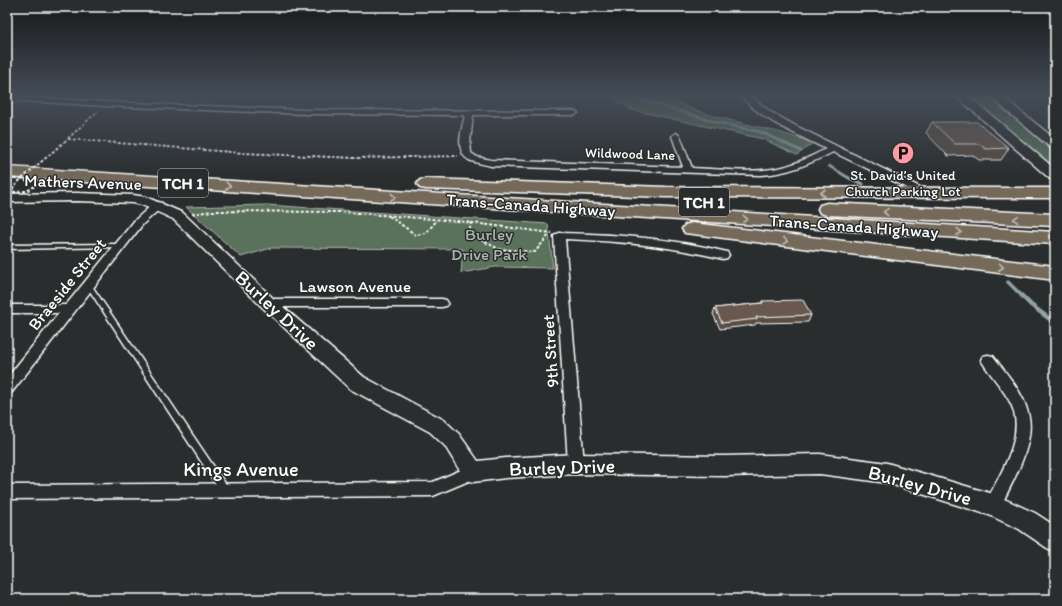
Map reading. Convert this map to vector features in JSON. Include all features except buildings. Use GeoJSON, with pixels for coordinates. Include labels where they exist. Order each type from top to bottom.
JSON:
{"type":"FeatureCollection","features":[{"type":"Feature","properties":{"kind":"highway","name":"Trans-Canada Highway"},"geometry":{"type":"LineString","coordinates":[[7,162],[353,181],[548,194],[1055,220]]}},
{"type":"Feature","properties":{"kind":"highway","name":"Trans-Canada Highway"},"geometry":{"type":"LineString","coordinates":[[7,172],[1055,238]]}},
{"type":"Feature","properties":{"kind":"highway"},"geometry":{"type":"LineString","coordinates":[[353,181],[666,192],[891,185],[948,199],[1055,200]]}},
{"type":"Feature","properties":{"kind":"highway"},"geometry":{"type":"LineString","coordinates":[[923,192],[1046,193]]}},
{"type":"Feature","properties":{"kind":"highway"},"geometry":{"type":"LineString","coordinates":[[427,199],[1055,273]]}},
{"type":"Feature","properties":{"kind":"street"},"geometry":{"type":"LineString","coordinates":[[468,123],[465,150],[468,156]]}},
{"type":"Feature","properties":{"kind":"street"},"geometry":{"type":"LineString","coordinates":[[783,123],[832,149],[891,185]]}},
{"type":"Feature","properties":{"kind":"street"},"geometry":{"type":"LineString","coordinates":[[993,123],[1053,174],[1051,184],[1046,193]]}},
{"type":"Feature","properties":{"kind":"street"},"geometry":{"type":"LineString","coordinates":[[1028,123],[1055,145]]}},
{"type":"Feature","properties":{"kind":"street"},"geometry":{"type":"LineString","coordinates":[[676,136],[689,170]]}},
{"type":"Feature","properties":{"kind":"street","name":"Wildwood Lane"},"geometry":{"type":"LineString","coordinates":[[468,156],[477,160],[491,163],[766,172],[788,168],[807,162],[832,149]]}},
{"type":"Feature","properties":{"kind":"street","name":"Mathers Avenue"},"geometry":{"type":"LineString","coordinates":[[7,198],[77,197],[133,199],[158,205]]}},
{"type":"Feature","properties":{"kind":"street","name":"Burley Drive"},"geometry":{"type":"LineString","coordinates":[[158,205],[178,216],[268,303],[356,383],[438,426],[452,440],[473,472],[506,468],[576,464],[724,466],[820,464],[887,472],[993,505],[1027,521],[1055,540]]}},
{"type":"Feature","properties":{"kind":"street","name":"Braeside Street"},"geometry":{"type":"LineString","coordinates":[[7,387],[119,246],[139,222],[158,205]]}},
{"type":"Feature","properties":{"kind":"street"},"geometry":{"type":"LineString","coordinates":[[555,234],[665,243],[698,248],[723,255]]}},
{"type":"Feature","properties":{"kind":"street","name":"9th Street"},"geometry":{"type":"LineString","coordinates":[[555,234],[576,464]]}},
{"type":"Feature","properties":{"kind":"street","name":"Lawson Avenue"},"geometry":{"type":"LineString","coordinates":[[268,303],[442,303]]}},
{"type":"Feature","properties":{"kind":"street"},"geometry":{"type":"LineString","coordinates":[[7,309],[68,309]]}},
{"type":"Feature","properties":{"kind":"street"},"geometry":{"type":"LineString","coordinates":[[988,360],[1010,389],[1022,415],[1022,440],[993,505]]}},
{"type":"Feature","properties":{"kind":"street","name":"Kings Avenue"},"geometry":{"type":"LineString","coordinates":[[7,492],[433,489],[473,472]]}},
{"type":"Feature","properties":{"kind":"lane"},"geometry":{"type":"LineString","coordinates":[[7,247],[119,246]]}},
{"type":"Feature","properties":{"kind":"lane"},"geometry":{"type":"LineString","coordinates":[[88,284],[224,490]]}},
{"type":"Feature","properties":{"kind":"path"},"geometry":{"type":"LineString","coordinates":[[25,181],[34,180],[38,181],[38,184],[32,189],[23,192],[14,192],[12,190],[18,182],[85,123]]}},
{"type":"Feature","properties":{"kind":"path"},"geometry":{"type":"LineString","coordinates":[[68,139],[243,153],[333,157],[468,156]]}},
{"type":"Feature","properties":{"kind":"path"},"geometry":{"type":"LineString","coordinates":[[178,216],[212,211],[343,212],[471,222],[555,234]]}},
{"type":"Feature","properties":{"kind":"path"},"geometry":{"type":"LineString","coordinates":[[389,216],[397,224],[416,235],[426,233],[438,220]]}},
{"type":"Feature","properties":{"kind":"path"},"geometry":{"type":"LineString","coordinates":[[471,222],[469,234],[499,249],[535,252],[555,234]]}},
{"type":"Feature","properties":{"kind":"green space"},"geometry":{"type":"Polygon","coordinates":[[[692,123],[743,123],[782,133],[813,143],[797,155],[763,139],[692,123]]]}},
{"type":"Feature","properties":{"kind":"green space"},"geometry":{"type":"Polygon","coordinates":[[[998,123],[1023,123],[1055,149],[1055,171],[998,123]]]}},
{"type":"Feature","properties":{"kind":"green space","name":"Burley Drive Park"},"geometry":{"type":"Polygon","coordinates":[[[267,205],[548,224],[553,268],[495,267],[461,273],[463,249],[271,248],[241,257],[186,207],[267,205]]]}},
{"type":"Feature","properties":{"kind":"waterway"},"geometry":{"type":"LineString","coordinates":[[722,123],[761,132],[801,151]]}},
{"type":"Feature","properties":{"kind":"waterway"},"geometry":{"type":"LineString","coordinates":[[829,166],[849,178],[863,184]]}},
{"type":"Feature","properties":{"kind":"waterway"},"geometry":{"type":"LineString","coordinates":[[1008,282],[1031,305],[1055,323]]}},
{"type":"Feature","properties":{"kind":"place","name":"St. David’s United Church Parking Lot"},"geometry":{"type":"Point","coordinates":[903,153]}}]}
